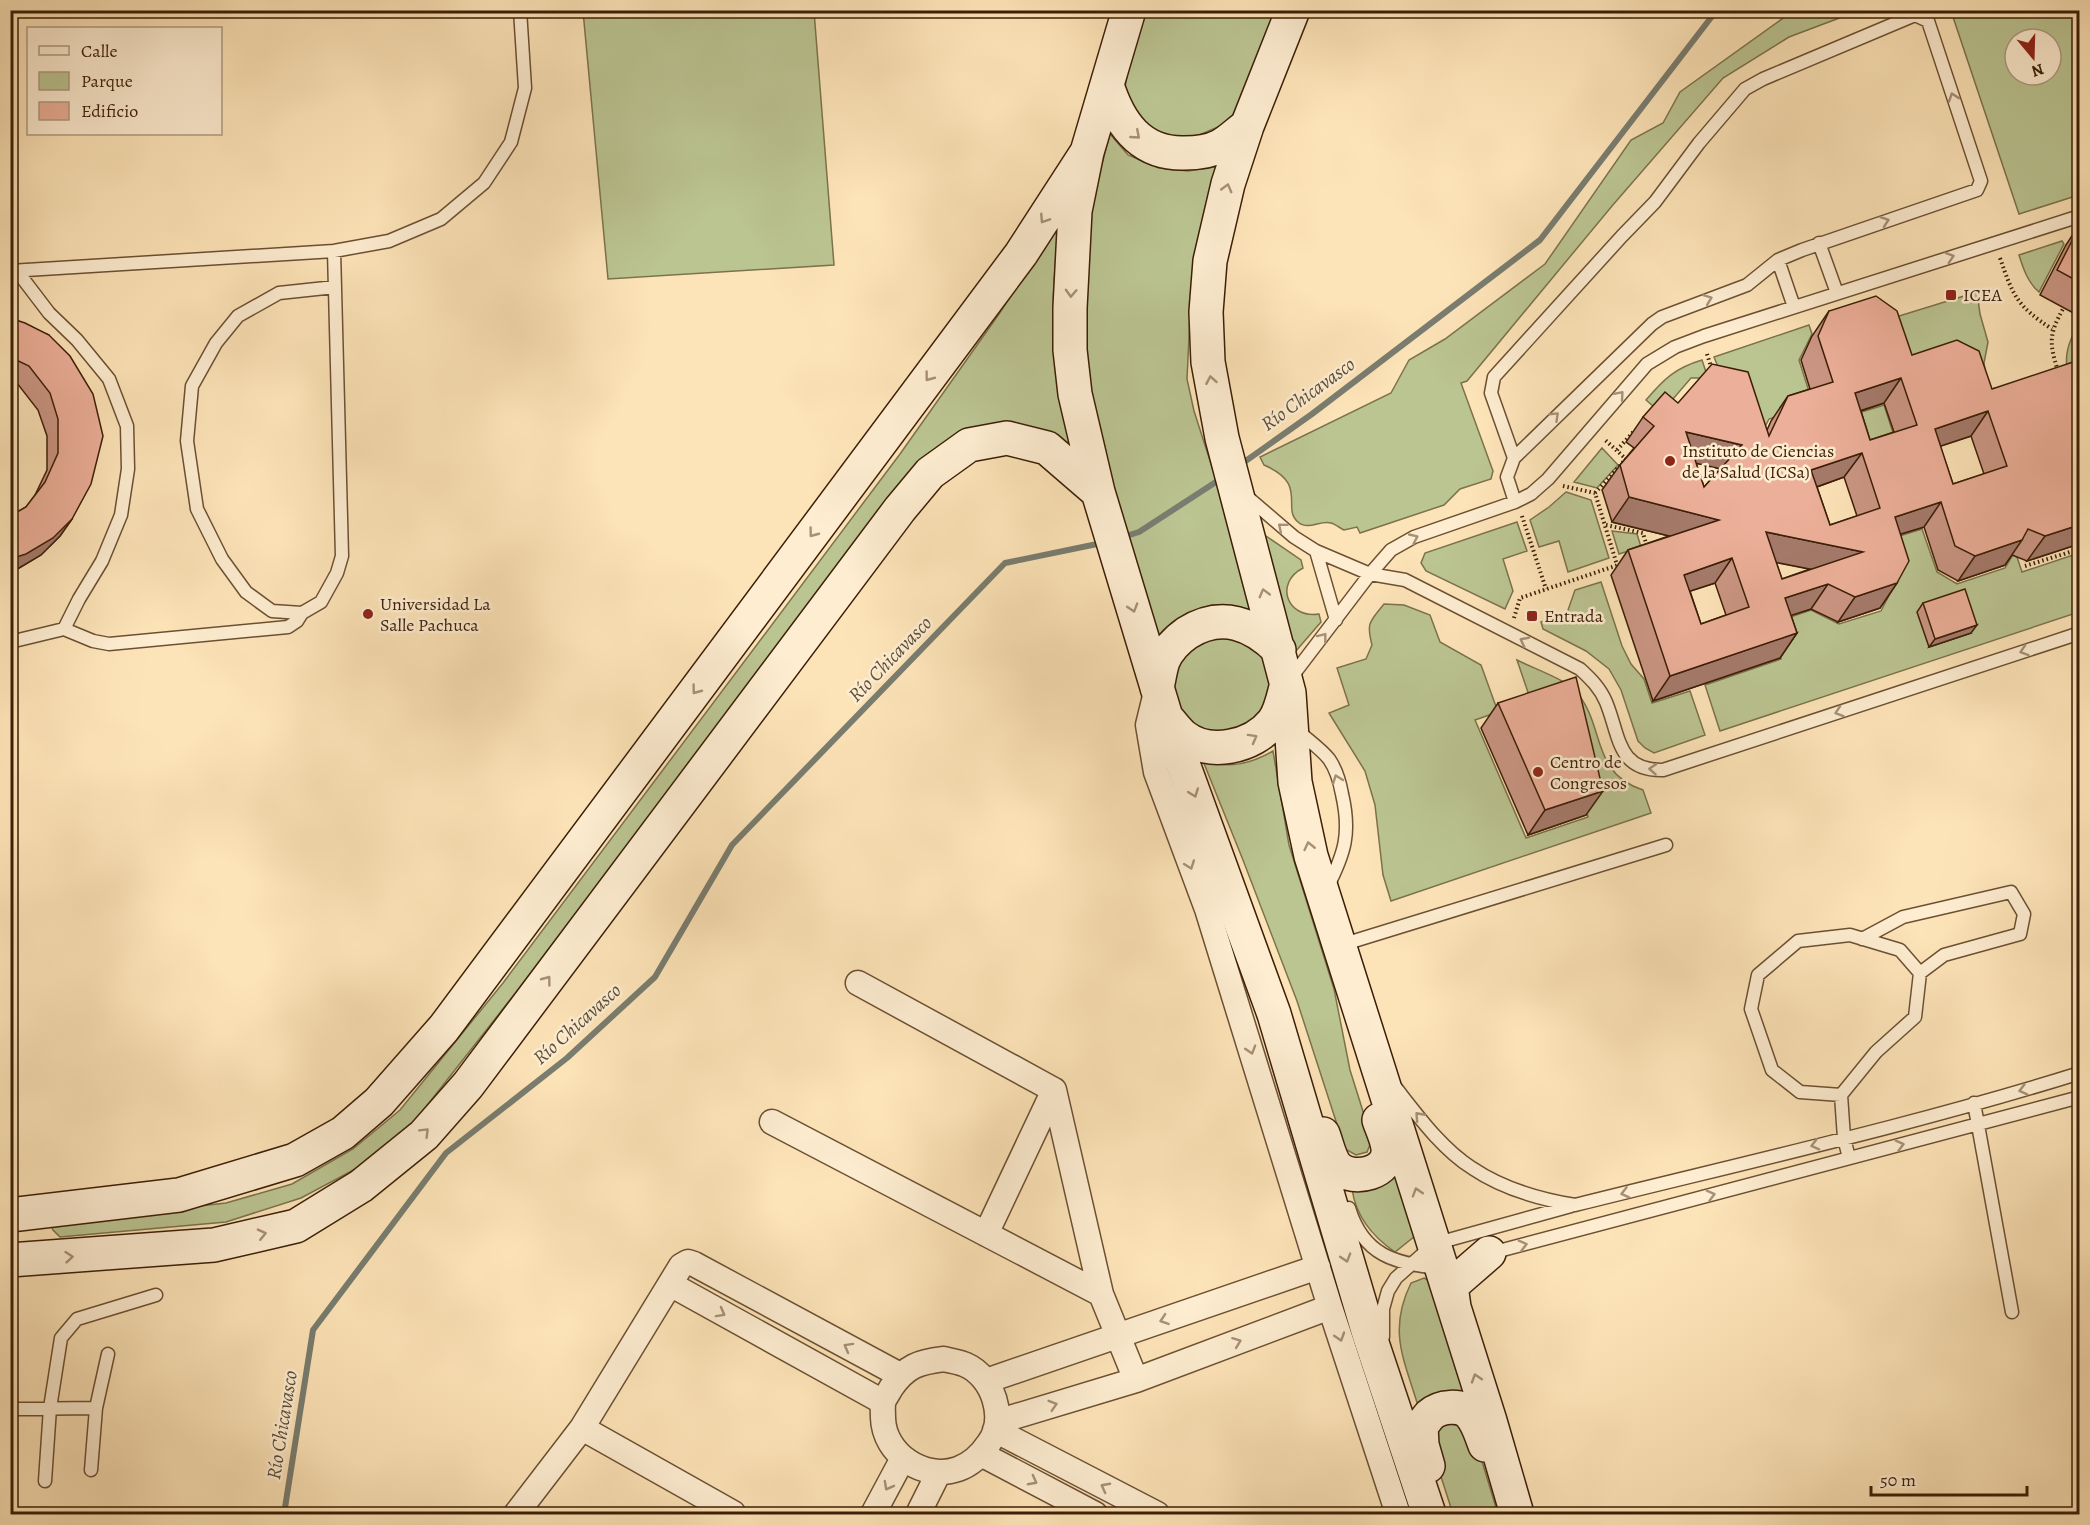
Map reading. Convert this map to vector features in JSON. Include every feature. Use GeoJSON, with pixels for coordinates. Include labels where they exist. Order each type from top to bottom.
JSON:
{"type":"FeatureCollection","features":[{"type":"Feature","properties":{"kind":"main road"},"geometry":{"type":"LineString","coordinates":[[1129,10],[1087,152],[1076,211],[1071,273],[1070,350],[1075,394],[1102,506],[1244,976],[1274,1014],[1325,1189],[1429,1515]]}},
{"type":"Feature","properties":{"kind":"main road"},"geometry":{"type":"LineString","coordinates":[[1293,10],[1247,126],[1228,184],[1210,261],[1206,312],[1208,362],[1222,438],[1287,683],[1295,782],[1311,856],[1378,1067],[1447,1260],[1454,1307]]}},
{"type":"Feature","properties":{"kind":"main road"},"geometry":{"type":"LineString","coordinates":[[1107,85],[1115,109],[1129,129],[1142,141],[1159,149],[1176,153],[1199,153],[1221,146],[1247,126]]}},
{"type":"Feature","properties":{"kind":"main road"},"geometry":{"type":"LineString","coordinates":[[1087,152],[1021,254],[444,1028],[379,1102],[343,1133],[295,1160],[179,1195],[16,1215],[16,1260],[214,1245],[296,1226],[361,1186],[424,1135],[468,1085],[900,509],[930,473],[969,445],[1007,438],[1047,448],[1102,506]]}},
{"type":"Feature","properties":{"kind":"main road"},"geometry":{"type":"LineString","coordinates":[[1279,650],[1266,636],[1236,623],[1225,621],[1196,627],[1171,646],[1164,659],[1162,702],[1184,736],[1199,744],[1219,748],[1235,746],[1251,741],[1274,721],[1287,683]]}},
{"type":"Feature","properties":{"kind":"main road"},"geometry":{"type":"LineString","coordinates":[[1244,976],[1288,1020],[1329,1153],[1342,1186]]}},
{"type":"Feature","properties":{"kind":"main road"},"geometry":{"type":"LineString","coordinates":[[1342,1186],[1348,1175],[1359,1176],[1371,1173],[1381,1166],[1387,1157],[1388,1149],[1364,1070],[1352,986]]}},
{"type":"Feature","properties":{"kind":"main road"},"geometry":{"type":"LineString","coordinates":[[1447,1260],[1454,1307],[1517,1515]]}},
{"type":"Feature","properties":{"kind":"main road"},"geometry":{"type":"LineString","coordinates":[[1443,1515],[1422,1445],[1421,1426],[1430,1414],[1444,1408],[1455,1407],[1469,1413],[1479,1428],[1510,1515]]}},
{"type":"Feature","properties":{"kind":"street"},"geometry":{"type":"LineString","coordinates":[[1244,976],[1318,1267],[1398,1515]]}},
{"type":"Feature","properties":{"kind":"street"},"geometry":{"type":"LineString","coordinates":[[858,983],[1054,1090],[1101,1294],[1136,1380]]}},
{"type":"Feature","properties":{"kind":"street"},"geometry":{"type":"LineString","coordinates":[[986,1234],[1054,1090]]}},
{"type":"Feature","properties":{"kind":"street"},"geometry":{"type":"LineString","coordinates":[[771,1122],[1101,1294]]}},
{"type":"Feature","properties":{"kind":"street"},"geometry":{"type":"LineString","coordinates":[[516,1515],[582,1428],[681,1266],[688,1262],[900,1376]]}},
{"type":"Feature","properties":{"kind":"street"},"geometry":{"type":"LineString","coordinates":[[986,1382],[1318,1267]]}},
{"type":"Feature","properties":{"kind":"street"},"geometry":{"type":"LineString","coordinates":[[670,1284],[883,1402]]}},
{"type":"Feature","properties":{"kind":"street"},"geometry":{"type":"LineString","coordinates":[[996,1426],[1136,1380],[1330,1307]]}},
{"type":"Feature","properties":{"kind":"street"},"geometry":{"type":"LineString","coordinates":[[944,1359],[968,1365],[986,1382],[996,1404],[996,1426],[991,1441],[978,1458],[958,1469],[939,1472],[914,1466],[894,1448],[887,1436],[883,1402],[900,1376],[920,1362],[944,1359]]}},
{"type":"Feature","properties":{"kind":"street"},"geometry":{"type":"LineString","coordinates":[[996,1426],[1157,1515]]}},
{"type":"Feature","properties":{"kind":"street"},"geometry":{"type":"LineString","coordinates":[[582,1428],[733,1513]]}},
{"type":"Feature","properties":{"kind":"street"},"geometry":{"type":"LineString","coordinates":[[981,1454],[1095,1515]]}},
{"type":"Feature","properties":{"kind":"street"},"geometry":{"type":"LineString","coordinates":[[873,1515],[903,1458]]}},
{"type":"Feature","properties":{"kind":"street"},"geometry":{"type":"LineString","coordinates":[[918,1515],[939,1472]]}},
{"type":"Feature","properties":{"kind":"lane"},"geometry":{"type":"LineString","coordinates":[[14,271],[334,251],[389,241],[441,219],[484,183],[511,142],[525,88],[520,10]]}},
{"type":"Feature","properties":{"kind":"lane"},"geometry":{"type":"LineString","coordinates":[[1514,458],[1491,393],[1494,377],[1655,202],[1699,143],[1745,88],[1763,78],[1915,15],[1928,21],[1981,181],[1977,190],[1819,243],[1778,260],[1747,285],[1662,317],[1652,324],[1514,458],[1507,477],[1515,502]]}},
{"type":"Feature","properties":{"kind":"lane"},"geometry":{"type":"LineString","coordinates":[[1287,683],[1391,550],[1414,537],[1515,502],[1530,494],[1548,479],[1647,364],[1675,347],[2079,216]]}},
{"type":"Feature","properties":{"kind":"lane"},"geometry":{"type":"LineString","coordinates":[[1819,243],[1837,293]]}},
{"type":"Feature","properties":{"kind":"lane"},"geometry":{"type":"LineString","coordinates":[[10,642],[64,629],[93,641],[109,644],[288,627],[297,621],[302,613],[321,602],[337,573],[342,556],[334,251]]}},
{"type":"Feature","properties":{"kind":"lane"},"geometry":{"type":"LineString","coordinates":[[1778,260],[1794,307]]}},
{"type":"Feature","properties":{"kind":"lane"},"geometry":{"type":"LineString","coordinates":[[14,271],[109,379],[127,426],[128,470],[121,515],[102,561],[64,629]]}},
{"type":"Feature","properties":{"kind":"lane"},"geometry":{"type":"LineString","coordinates":[[302,613],[273,611],[246,592],[222,558],[197,509],[187,441],[192,386],[216,343],[238,316],[279,293],[335,287]]}},
{"type":"Feature","properties":{"kind":"lane"},"geometry":{"type":"LineString","coordinates":[[1234,481],[1294,537],[1317,551],[1370,574],[1405,580],[1580,669],[1595,683],[1605,700],[1623,751],[1633,764],[1646,770],[1663,770],[2079,633]]}},
{"type":"Feature","properties":{"kind":"lane"},"geometry":{"type":"LineString","coordinates":[[1317,551],[1336,620]]}},
{"type":"Feature","properties":{"kind":"lane"},"geometry":{"type":"LineString","coordinates":[[1291,725],[1329,760],[1339,781],[1347,814],[1346,841],[1337,867],[1323,894]]}},
{"type":"Feature","properties":{"kind":"lane"},"geometry":{"type":"LineString","coordinates":[[1340,946],[1666,845]]}},
{"type":"Feature","properties":{"kind":"lane"},"geometry":{"type":"LineString","coordinates":[[1849,1158],[1844,1138],[1841,1095],[1876,1052],[1915,1017],[1920,973],[1944,955],[2020,934],[2024,914],[2011,892],[1903,917],[1862,939]]}},
{"type":"Feature","properties":{"kind":"lane"},"geometry":{"type":"LineString","coordinates":[[1841,1095],[1800,1092],[1772,1070],[1751,1010],[1758,975],[1798,941],[1850,935],[1900,950],[1920,973]]}},
{"type":"Feature","properties":{"kind":"lane"},"geometry":{"type":"LineString","coordinates":[[1378,1067],[1446,1146],[1470,1167],[1513,1190],[1544,1200],[1575,1205]]}},
{"type":"Feature","properties":{"kind":"lane"},"geometry":{"type":"LineString","coordinates":[[1390,1397],[1382,1332],[1383,1309],[1388,1291],[1396,1278],[1447,1260],[1575,1205],[1844,1138],[2079,1074]]}},
{"type":"Feature","properties":{"kind":"lane"},"geometry":{"type":"LineString","coordinates":[[1342,1186],[1353,1222],[1363,1238],[1374,1249],[1390,1258],[1447,1260],[2079,1097]]}},
{"type":"Feature","properties":{"kind":"lane"},"geometry":{"type":"LineString","coordinates":[[1974,1103],[2012,1312]]}},
{"type":"Feature","properties":{"kind":"lane"},"geometry":{"type":"LineString","coordinates":[[45,1481],[50,1408],[61,1338],[76,1319],[156,1295]]}},
{"type":"Feature","properties":{"kind":"lane"},"geometry":{"type":"LineString","coordinates":[[91,1470],[96,1407],[108,1354]]}},
{"type":"Feature","properties":{"kind":"lane"},"geometry":{"type":"LineString","coordinates":[[10,1409],[96,1407]]}},
{"type":"Feature","properties":{"kind":"path"},"geometry":{"type":"LineString","coordinates":[[2000,258],[2012,291],[2024,308],[2052,329]]}},
{"type":"Feature","properties":{"kind":"path"},"geometry":{"type":"LineString","coordinates":[[2060,375],[2052,348],[2052,329],[2063,309]]}},
{"type":"Feature","properties":{"kind":"path"},"geometry":{"type":"LineString","coordinates":[[1707,354],[1713,374]]}},
{"type":"Feature","properties":{"kind":"path"},"geometry":{"type":"LineString","coordinates":[[1617,450],[1636,428]]}},
{"type":"Feature","properties":{"kind":"path"},"geometry":{"type":"LineString","coordinates":[[1595,493],[1626,459],[1604,439]]}},
{"type":"Feature","properties":{"kind":"path"},"geometry":{"type":"LineString","coordinates":[[1562,486],[1595,493]]}},
{"type":"Feature","properties":{"kind":"path"},"geometry":{"type":"LineString","coordinates":[[1595,493],[1617,565]]}},
{"type":"Feature","properties":{"kind":"path"},"geometry":{"type":"LineString","coordinates":[[1521,515],[1546,589]]}},
{"type":"Feature","properties":{"kind":"path"},"geometry":{"type":"LineString","coordinates":[[1605,525],[1642,533],[1649,554]]}},
{"type":"Feature","properties":{"kind":"path"},"geometry":{"type":"LineString","coordinates":[[2025,566],[2079,549]]}},
{"type":"Feature","properties":{"kind":"path"},"geometry":{"type":"LineString","coordinates":[[1514,618],[1520,598],[1628,561]]}},
{"type":"Feature","properties":{"kind":"green space"},"geometry":{"type":"Polygon","coordinates":[[[583,11],[814,11],[834,265],[608,279],[583,11]]]}},
{"type":"Feature","properties":{"kind":"green space"},"geometry":{"type":"Polygon","coordinates":[[[1145,11],[1281,11],[1247,99],[1225,124],[1197,136],[1170,137],[1149,127],[1132,112],[1125,88],[1129,63],[1145,11]]]}},
{"type":"Feature","properties":{"kind":"green space"},"geometry":{"type":"Polygon","coordinates":[[[1793,11],[1858,11],[1789,37],[1723,78],[1612,206],[1467,381],[1461,383],[1493,471],[1491,479],[1460,489],[1444,505],[1360,533],[1357,527],[1344,530],[1327,522],[1306,526],[1298,522],[1292,510],[1292,495],[1286,480],[1278,472],[1264,465],[1260,457],[1391,393],[1409,360],[1445,339],[1545,264],[1631,140],[1663,123],[1680,92],[1793,11]]]}},
{"type":"Feature","properties":{"kind":"green space"},"geometry":{"type":"Polygon","coordinates":[[[1951,11],[2079,11],[2079,195],[2019,214],[1951,11]]]}},
{"type":"Feature","properties":{"kind":"green space"},"geometry":{"type":"Polygon","coordinates":[[[1110,134],[1128,155],[1159,168],[1188,171],[1221,166],[1190,316],[1187,379],[1194,411],[1260,616],[1225,605],[1205,607],[1182,623],[1156,648],[1088,394],[1082,282],[1092,201],[1110,134]]]}},
{"type":"Feature","properties":{"kind":"green space"},"geometry":{"type":"Polygon","coordinates":[[[1059,223],[1053,296],[1054,352],[1074,451],[1014,424],[888,499],[517,991],[414,1122],[363,1165],[301,1198],[226,1222],[60,1237],[51,1225],[226,1203],[292,1184],[353,1149],[400,1110],[503,983],[900,454],[999,314],[1059,223]]]}},
{"type":"Feature","properties":{"kind":"green space"},"geometry":{"type":"Polygon","coordinates":[[[2062,241],[2064,244],[2039,292],[2029,280],[2019,255],[2062,241]]]}},
{"type":"Feature","properties":{"kind":"green space"},"geometry":{"type":"Polygon","coordinates":[[[1977,292],[1988,342],[1984,363],[1988,388],[1896,377],[1886,320],[1977,292]]]}},
{"type":"Feature","properties":{"kind":"green space"},"geometry":{"type":"Polygon","coordinates":[[[1809,325],[1812,334],[1799,360],[1813,404],[1769,419],[1752,452],[1714,357],[1809,325]]]}},
{"type":"Feature","properties":{"kind":"green space"},"geometry":{"type":"Polygon","coordinates":[[[2079,331],[2079,378],[2068,377],[2066,360],[2069,344],[2074,333],[2079,331]]]}},
{"type":"Feature","properties":{"kind":"green space"},"geometry":{"type":"Polygon","coordinates":[[[1702,360],[1706,372],[1702,378],[1691,378],[1661,413],[1646,400],[1671,375],[1702,360]]]}},
{"type":"Feature","properties":{"kind":"green space"},"geometry":{"type":"Polygon","coordinates":[[[1884,405],[1898,448],[1853,462],[1839,419],[1884,405]]]}},
{"type":"Feature","properties":{"kind":"green space"},"geometry":{"type":"Polygon","coordinates":[[[1602,448],[1618,465],[1597,488],[1574,482],[1602,448]]]}},
{"type":"Feature","properties":{"kind":"green space"},"geometry":{"type":"Polygon","coordinates":[[[1566,492],[1591,500],[1609,558],[1568,572],[1559,541],[1539,547],[1530,520],[1566,492]]]}},
{"type":"Feature","properties":{"kind":"green space"},"geometry":{"type":"Polygon","coordinates":[[[1517,522],[1527,551],[1503,559],[1513,591],[1505,609],[1426,571],[1421,563],[1425,553],[1517,522]]]}},
{"type":"Feature","properties":{"kind":"green space"},"geometry":{"type":"Polygon","coordinates":[[[1250,525],[1301,560],[1303,568],[1294,574],[1289,582],[1288,599],[1299,611],[1319,614],[1321,622],[1289,659],[1250,525]]]}},
{"type":"Feature","properties":{"kind":"green space"},"geometry":{"type":"Polygon","coordinates":[[[1922,529],[1937,572],[1957,584],[2005,568],[2015,551],[2022,572],[2079,553],[2079,612],[1720,731],[1705,685],[1781,659],[1770,624],[1811,610],[1839,624],[1881,611],[1894,586],[1880,542],[1922,529]]]}},
{"type":"Feature","properties":{"kind":"green space"},"geometry":{"type":"Polygon","coordinates":[[[1612,531],[1637,534],[1641,547],[1619,554],[1612,531]]]}},
{"type":"Feature","properties":{"kind":"green space"},"geometry":{"type":"Polygon","coordinates":[[[1601,582],[1622,646],[1631,664],[1644,679],[1652,703],[1690,691],[1705,735],[1654,753],[1645,748],[1638,741],[1621,690],[1609,669],[1586,651],[1543,629],[1541,622],[1567,613],[1575,590],[1601,582]]]}},
{"type":"Feature","properties":{"kind":"green space"},"geometry":{"type":"Polygon","coordinates":[[[1384,604],[1404,605],[1430,615],[1440,642],[1481,665],[1498,712],[1475,720],[1526,838],[1588,817],[1559,695],[1532,704],[1517,660],[1557,678],[1575,690],[1592,719],[1606,760],[1614,772],[1626,782],[1643,790],[1651,813],[1391,901],[1383,875],[1375,805],[1365,771],[1329,713],[1349,705],[1337,668],[1366,659],[1372,645],[1370,623],[1384,604]]]}},
{"type":"Feature","properties":{"kind":"green space"},"geometry":{"type":"Polygon","coordinates":[[[1224,633],[1267,655],[1272,705],[1230,737],[1195,729],[1173,701],[1174,668],[1181,654],[1224,633]]]}},
{"type":"Feature","properties":{"kind":"green space"},"geometry":{"type":"Polygon","coordinates":[[[1273,751],[1289,845],[1334,989],[1350,1070],[1372,1140],[1367,1152],[1356,1155],[1345,1149],[1297,1001],[1203,761],[1222,765],[1239,764],[1273,751]]]}},
{"type":"Feature","properties":{"kind":"green space"},"geometry":{"type":"Polygon","coordinates":[[[1399,1166],[1420,1232],[1395,1252],[1367,1225],[1357,1209],[1352,1189],[1399,1166]]]}},
{"type":"Feature","properties":{"kind":"green space"},"geometry":{"type":"Polygon","coordinates":[[[1424,1278],[1432,1282],[1475,1401],[1419,1409],[1404,1361],[1399,1332],[1400,1317],[1411,1283],[1424,1278]]]}},
{"type":"Feature","properties":{"kind":"green space"},"geometry":{"type":"Polygon","coordinates":[[[1456,1421],[1474,1435],[1498,1514],[1453,1514],[1433,1452],[1435,1432],[1442,1425],[1456,1421]]]}},
{"type":"Feature","properties":{"kind":"building"},"geometry":{"type":"Polygon","coordinates":[[[2079,227],[2079,282],[2057,270],[2079,227]]]}},
{"type":"Feature","properties":{"kind":"building"},"geometry":{"type":"Polygon","coordinates":[[[1876,296],[1897,311],[1912,355],[1957,340],[1979,351],[1992,389],[2076,361],[2079,369],[2079,525],[2045,536],[2028,529],[2022,540],[1975,556],[1955,546],[1941,502],[1895,517],[1909,561],[1897,583],[1855,597],[1828,584],[1785,598],[1797,633],[1670,676],[1628,550],[1719,520],[1629,497],[1620,465],[1654,426],[1643,417],[1665,392],[1678,403],[1712,364],[1748,372],[1769,436],[1788,396],[1833,382],[1818,336],[1829,311],[1876,296]],[[1901,378],[1855,393],[1870,440],[1917,425],[1901,378]],[[1988,411],[1935,429],[1953,484],[2007,466],[1988,411]],[[1686,432],[1704,487],[1742,445],[1686,432]],[[1862,453],[1811,470],[1830,525],[1880,508],[1862,453]],[[1766,532],[1782,579],[1863,552],[1766,532]],[[1732,558],[1684,575],[1701,624],[1749,607],[1732,558]]]}},
{"type":"Feature","properties":{"kind":"building"},"geometry":{"type":"Polygon","coordinates":[[[10,318],[49,335],[70,356],[93,394],[103,436],[91,484],[72,519],[53,538],[26,554],[10,559],[10,516],[26,507],[45,482],[58,453],[58,419],[50,393],[29,366],[10,357],[10,318]]]}},
{"type":"Feature","properties":{"kind":"building"},"geometry":{"type":"Polygon","coordinates":[[[1965,589],[1977,625],[1935,639],[1923,603],[1965,589]]]}},
{"type":"Feature","properties":{"kind":"building"},"geometry":{"type":"Polygon","coordinates":[[[1576,677],[1603,791],[1545,810],[1498,703],[1576,677]]]}},
{"type":"Feature","properties":{"kind":"waterway","name":"Río Chicavasco"},"geometry":{"type":"LineString","coordinates":[[1240,465],[1312,414],[1540,240],[1713,15],[1723,10]]}},
{"type":"Feature","properties":{"kind":"waterway","name":"Río Chicavasco"},"geometry":{"type":"LineString","coordinates":[[1120,538],[1139,532],[1222,478]]}},
{"type":"Feature","properties":{"kind":"waterway","name":"Río Chicavasco"},"geometry":{"type":"LineString","coordinates":[[284,1514],[313,1330],[446,1153],[567,1058],[655,977],[732,845],[1005,563],[1102,543]]}},
{"type":"Feature","properties":{"kind":"place","name":"ICEA"},"geometry":{"type":"Point","coordinates":[1951,295]}},
{"type":"Feature","properties":{"kind":"place","name":"Instituto de Ciencias de la Salud (ICSa)"},"geometry":{"type":"Point","coordinates":[1670,461]}},
{"type":"Feature","properties":{"kind":"place","name":"Universidad La Salle Pachuca"},"geometry":{"type":"Point","coordinates":[368,614]}},
{"type":"Feature","properties":{"kind":"place","name":"Entrada"},"geometry":{"type":"Point","coordinates":[1532,616]}},
{"type":"Feature","properties":{"kind":"place","name":"Centro de Congresos"},"geometry":{"type":"Point","coordinates":[1538,772]}}]}
